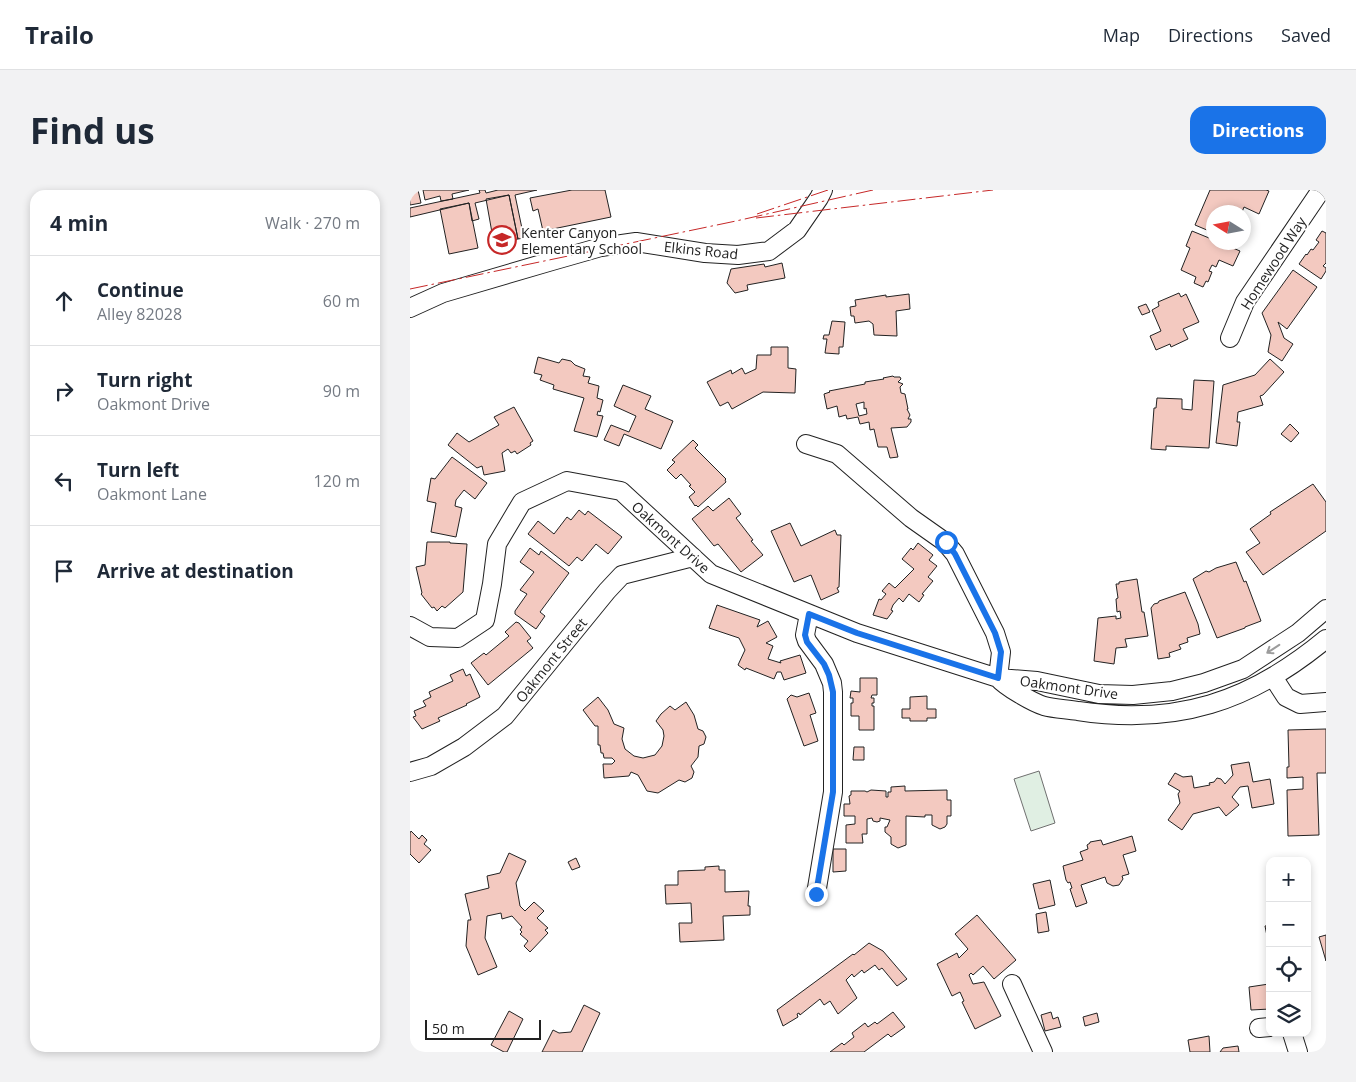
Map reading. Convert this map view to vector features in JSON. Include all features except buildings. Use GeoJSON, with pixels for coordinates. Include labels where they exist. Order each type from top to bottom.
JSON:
{"type":"FeatureCollection","features":[{"type":"Feature","properties":{"kind":"street","name":"Elkins Road"},"geometry":{"type":"LineString","coordinates":[[410,308],[443,294],[601,247],[636,242],[738,255],[769,251],[797,230],[823,190]]}},
{"type":"Feature","properties":{"kind":"street","name":"Homewood Way"},"geometry":{"type":"LineString","coordinates":[[1230,338],[1245,302],[1321,190]]}},
{"type":"Feature","properties":{"kind":"street"},"geometry":{"type":"LineString","coordinates":[[806,444],[837,454],[911,518],[946,542],[955,554],[995,633],[1001,652],[998,678]]}},
{"type":"Feature","properties":{"kind":"street","name":"Oakmont Drive"},"geometry":{"type":"LineString","coordinates":[[410,626],[430,636],[458,638],[485,620],[497,544],[522,502],[567,481],[621,491],[711,574],[857,633],[998,678],[1037,681],[1099,694],[1131,695],[1172,691],[1204,683],[1243,669],[1302,630],[1326,609]]}},
{"type":"Feature","properties":{"kind":"street","name":"Oakmont Street"},"geometry":{"type":"LineString","coordinates":[[410,772],[431,766],[464,747],[505,716],[622,575],[693,557]]}},
{"type":"Feature","properties":{"kind":"street"},"geometry":{"type":"LineString","coordinates":[[809,614],[805,635],[807,642],[824,664],[833,692],[833,787],[816,894]]}},
{"type":"Feature","properties":{"kind":"street"},"geometry":{"type":"LineString","coordinates":[[1302,630],[1321,643]]}},
{"type":"Feature","properties":{"kind":"street","name":"Oakmont Drive"},"geometry":{"type":"LineString","coordinates":[[998,678],[1004,685],[1043,706],[1110,716],[1149,716],[1192,709],[1233,697],[1251,689],[1301,660],[1321,643]]}},
{"type":"Feature","properties":{"kind":"street"},"geometry":{"type":"LineString","coordinates":[[1243,669],[1251,689]]}},
{"type":"Feature","properties":{"kind":"street"},"geometry":{"type":"LineString","coordinates":[[1273,677],[1286,697],[1293,701],[1300,704],[1326,702]]}},
{"type":"Feature","properties":{"kind":"street"},"geometry":{"type":"LineString","coordinates":[[1130,716],[1131,695]]}},
{"type":"Feature","properties":{"kind":"street"},"geometry":{"type":"LineString","coordinates":[[1012,984],[1043,1052]]}},
{"type":"Feature","properties":{"kind":"street"},"geometry":{"type":"LineString","coordinates":[[1293,1037],[1298,1052]]}},
{"type":"Feature","properties":{"kind":"green space"},"geometry":{"type":"Polygon","coordinates":[[[1039,771],[1055,823],[1031,831],[1014,779],[1039,771]]]}},
{"type":"Feature","properties":{"kind":"power"},"geometry":{"type":"LineString","coordinates":[[757,214],[828,190]]}},
{"type":"Feature","properties":{"kind":"power"},"geometry":{"type":"LineString","coordinates":[[410,289],[736,221],[873,190]]}},
{"type":"Feature","properties":{"kind":"power"},"geometry":{"type":"LineString","coordinates":[[756,218],[993,190]]}},
{"type":"Feature","properties":{"kind":"place","name":"Kenter Canyon Elementary School"},"geometry":{"type":"Point","coordinates":[502,240]}},
{"type":"Feature","properties":{"kind":"route"},"geometry":{"type":"LineString","coordinates":[[816,894],[834,782],[833,692],[832,683],[824,664],[807,642],[805,635],[809,614],[857,633],[998,678],[1001,652],[995,633],[955,554],[946,542]]}}]}
